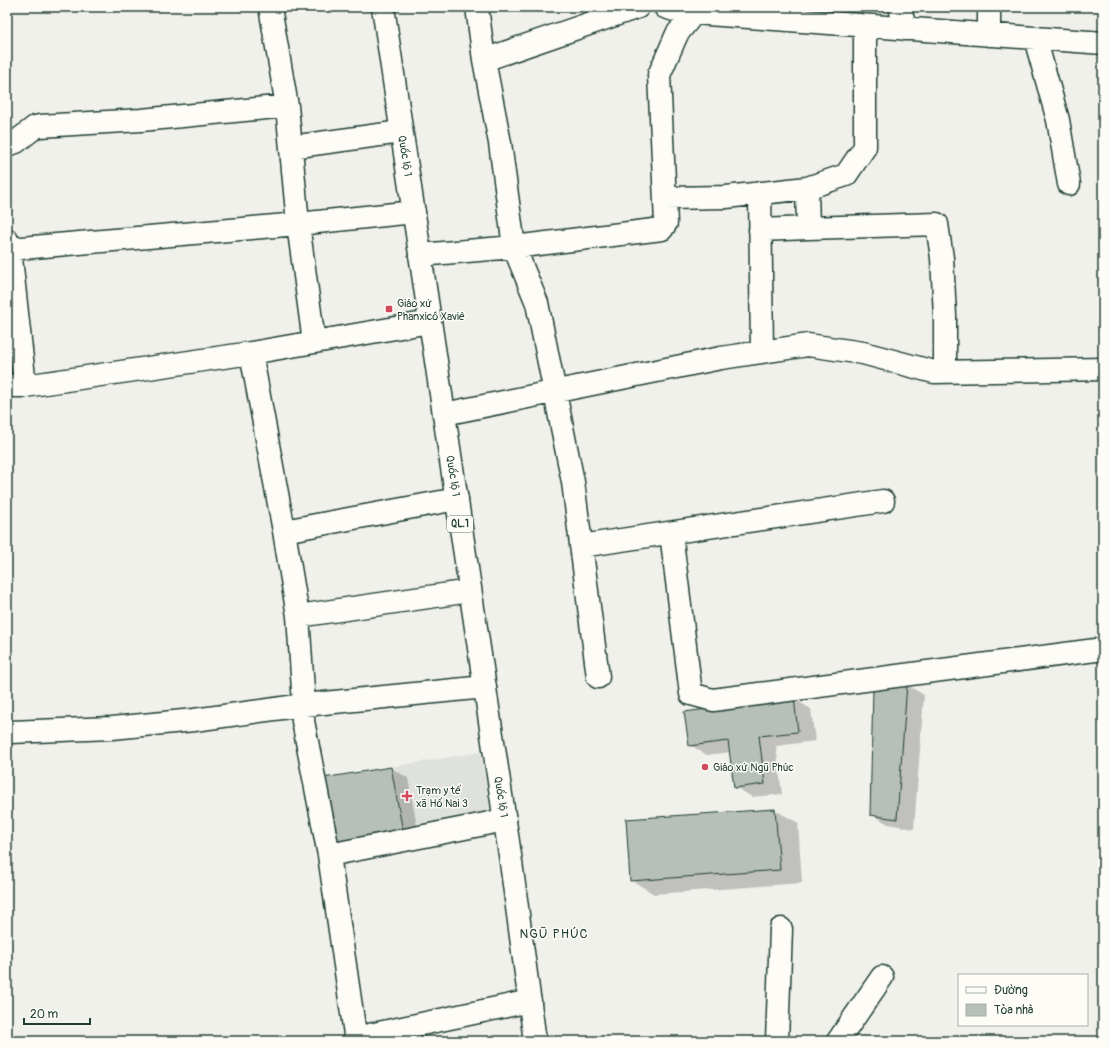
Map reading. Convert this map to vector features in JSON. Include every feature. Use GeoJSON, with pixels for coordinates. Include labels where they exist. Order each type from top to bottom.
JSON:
{"type":"FeatureCollection","features":[{"type":"Feature","properties":{"kind":"main road"},"geometry":{"type":"LineString","coordinates":[[270,7],[287,106],[298,224],[314,342]]}},
{"type":"Feature","properties":{"kind":"main road","name":"Quốc lộ 1"},"geometry":{"type":"LineString","coordinates":[[383,7],[505,820],[535,1041]]}},
{"type":"Feature","properties":{"kind":"main road"},"geometry":{"type":"LineString","coordinates":[[477,7],[484,60],[500,143],[514,247],[537,303],[573,482],[598,677]]}},
{"type":"Feature","properties":{"kind":"main road"},"geometry":{"type":"LineString","coordinates":[[484,60],[638,7]]}},
{"type":"Feature","properties":{"kind":"main road"},"geometry":{"type":"LineString","coordinates":[[665,7],[680,12],[694,14],[1103,43]]}},
{"type":"Feature","properties":{"kind":"main road"},"geometry":{"type":"LineString","coordinates":[[900,7],[904,29]]}},
{"type":"Feature","properties":{"kind":"main road"},"geometry":{"type":"LineString","coordinates":[[989,7],[989,35]]}},
{"type":"Feature","properties":{"kind":"main road"},"geometry":{"type":"LineString","coordinates":[[420,255],[514,247],[662,229],[666,223],[659,75],[677,34],[694,14]]}},
{"type":"Feature","properties":{"kind":"main road"},"geometry":{"type":"LineString","coordinates":[[665,198],[726,196],[807,188],[846,175],[865,147],[865,26]]}},
{"type":"Feature","properties":{"kind":"main road"},"geometry":{"type":"LineString","coordinates":[[1035,38],[1058,120],[1068,184]]}},
{"type":"Feature","properties":{"kind":"main road"},"geometry":{"type":"LineString","coordinates":[[7,145],[16,142],[35,127],[40,126],[141,120],[287,106]]}},
{"type":"Feature","properties":{"kind":"main road"},"geometry":{"type":"LineString","coordinates":[[291,147],[401,132]]}},
{"type":"Feature","properties":{"kind":"main road"},"geometry":{"type":"LineString","coordinates":[[807,188],[808,228]]}},
{"type":"Feature","properties":{"kind":"main road"},"geometry":{"type":"LineString","coordinates":[[760,193],[762,352]]}},
{"type":"Feature","properties":{"kind":"main road"},"geometry":{"type":"LineString","coordinates":[[414,212],[298,224],[9,244],[16,386],[251,353],[430,322]]}},
{"type":"Feature","properties":{"kind":"main road"},"geometry":{"type":"LineString","coordinates":[[760,230],[937,224],[942,258],[945,316],[945,372]]}},
{"type":"Feature","properties":{"kind":"main road"},"geometry":{"type":"LineString","coordinates":[[444,414],[721,358],[808,345],[863,353],[934,372],[1103,369]]}},
{"type":"Feature","properties":{"kind":"main road"},"geometry":{"type":"LineString","coordinates":[[251,353],[298,616],[304,705],[303,721],[329,855],[356,1039],[530,1001]]}},
{"type":"Feature","properties":{"kind":"main road"},"geometry":{"type":"LineString","coordinates":[[284,531],[457,499]]}},
{"type":"Feature","properties":{"kind":"main road"},"geometry":{"type":"LineString","coordinates":[[581,546],[883,501]]}},
{"type":"Feature","properties":{"kind":"main road"},"geometry":{"type":"LineString","coordinates":[[671,533],[691,694],[712,700],[1103,649]]}},
{"type":"Feature","properties":{"kind":"main road"},"geometry":{"type":"LineString","coordinates":[[298,616],[470,591]]}},
{"type":"Feature","properties":{"kind":"main road"},"geometry":{"type":"LineString","coordinates":[[7,733],[127,727],[194,720],[304,705],[485,687]]}},
{"type":"Feature","properties":{"kind":"main road"},"geometry":{"type":"LineString","coordinates":[[329,855],[505,820]]}},
{"type":"Feature","properties":{"kind":"main road"},"geometry":{"type":"LineString","coordinates":[[777,1041],[781,929]]}},
{"type":"Feature","properties":{"kind":"main road"},"geometry":{"type":"LineString","coordinates":[[838,1041],[882,977]]}},
{"type":"Feature","properties":{"kind":"shaded area","name":"Trạm y tế xã Hố Nai 3"},"geometry":{"type":"Polygon","coordinates":[[[481,752],[491,815],[403,832],[323,778],[481,752]]]}},
{"type":"Feature","properties":{"kind":"building"},"geometry":{"type":"Polygon","coordinates":[[[907,684],[897,819],[870,815],[873,688],[907,684]]]}},
{"type":"Feature","properties":{"kind":"building"},"geometry":{"type":"Polygon","coordinates":[[[794,698],[798,732],[759,736],[765,784],[734,788],[728,741],[689,746],[684,712],[794,698]]]}},
{"type":"Feature","properties":{"kind":"building"},"geometry":{"type":"Polygon","coordinates":[[[391,767],[403,832],[336,846],[323,778],[391,767]]]}},
{"type":"Feature","properties":{"kind":"building"},"geometry":{"type":"Polygon","coordinates":[[[775,809],[780,870],[630,881],[626,819],[775,809]]]}},
{"type":"Feature","properties":{"kind":"place","name":"Giáo xứ Phanxicô Xaviê"},"geometry":{"type":"Point","coordinates":[389,309]}},
{"type":"Feature","properties":{"kind":"place","name":"Giáo xứ Ngũ Phúc"},"geometry":{"type":"Point","coordinates":[705,767]}},
{"type":"Feature","properties":{"kind":"place","name":"Trạm y tế xã Hố Nai 3"},"geometry":{"type":"Point","coordinates":[407,796]}},
{"type":"Feature","properties":{"kind":"district","name":"NGŨ PHÚC"},"geometry":{"type":"Point","coordinates":[554,934]}}]}
